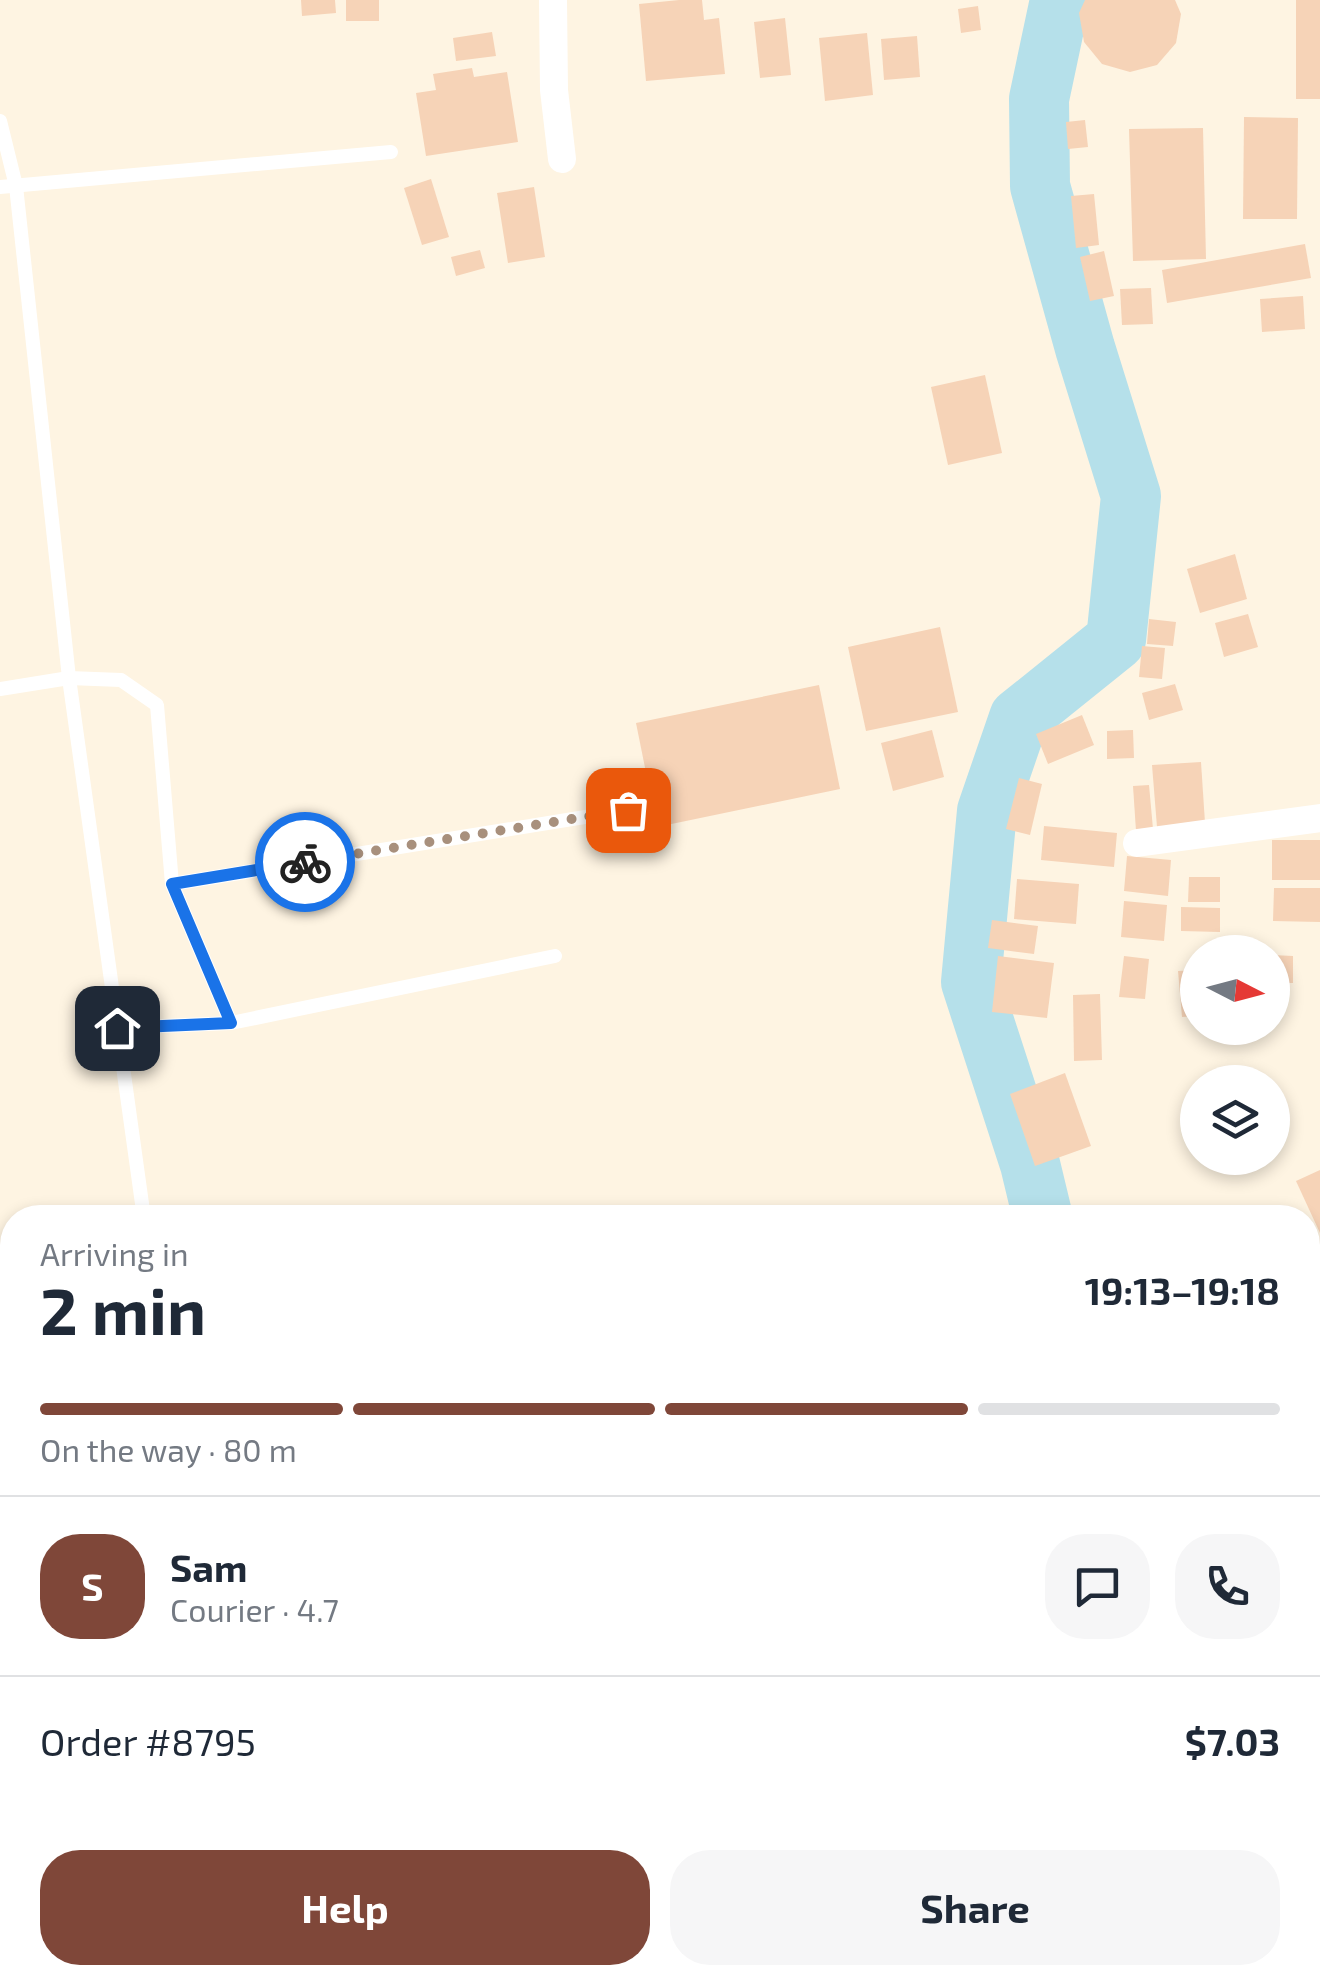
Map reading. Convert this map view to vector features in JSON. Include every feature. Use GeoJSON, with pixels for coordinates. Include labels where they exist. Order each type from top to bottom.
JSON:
{"type":"FeatureCollection","features":[{"type":"Feature","properties":{"kind":"street"},"geometry":{"type":"LineString","coordinates":[[552,0],[554,90],[562,160]]}},
{"type":"Feature","properties":{"kind":"street"},"geometry":{"type":"LineString","coordinates":[[1136,842],[1320,818]]}},
{"type":"Feature","properties":{"kind":"lane"},"geometry":{"type":"LineString","coordinates":[[0,121],[16,186],[69,678],[142,1205]]}},
{"type":"Feature","properties":{"kind":"lane"},"geometry":{"type":"LineString","coordinates":[[0,187],[390,152]]}},
{"type":"Feature","properties":{"kind":"lane"},"geometry":{"type":"LineString","coordinates":[[0,689],[69,678],[121,680],[157,705],[172,884],[231,1023]]}},
{"type":"Feature","properties":{"kind":"lane"},"geometry":{"type":"LineString","coordinates":[[172,884],[628,810]]}},
{"type":"Feature","properties":{"kind":"lane"},"geometry":{"type":"LineString","coordinates":[[117,1028],[231,1023],[555,956]]}},
{"type":"Feature","properties":{"kind":"building"},"geometry":{"type":"Polygon","coordinates":[[[301,0],[335,0],[336,13],[302,16],[301,0]]]}},
{"type":"Feature","properties":{"kind":"building"},"geometry":{"type":"Polygon","coordinates":[[[346,0],[379,0],[379,21],[346,21],[346,0]]]}},
{"type":"Feature","properties":{"kind":"building"},"geometry":{"type":"Polygon","coordinates":[[[702,0],[704,20],[719,18],[725,74],[646,81],[639,4],[702,0]]]}},
{"type":"Feature","properties":{"kind":"building"},"geometry":{"type":"Polygon","coordinates":[[[1085,0],[1175,0],[1181,14],[1176,43],[1157,65],[1130,72],[1102,64],[1084,42],[1079,13],[1085,0]]]}},
{"type":"Feature","properties":{"kind":"building"},"geometry":{"type":"Polygon","coordinates":[[[1296,0],[1320,0],[1320,99],[1296,99],[1296,0]]]}},
{"type":"Feature","properties":{"kind":"building"},"geometry":{"type":"Polygon","coordinates":[[[978,6],[981,30],[961,33],[958,9],[978,6]]]}},
{"type":"Feature","properties":{"kind":"building"},"geometry":{"type":"Polygon","coordinates":[[[785,18],[791,75],[760,78],[754,22],[785,18]]]}},
{"type":"Feature","properties":{"kind":"building"},"geometry":{"type":"Polygon","coordinates":[[[492,32],[496,56],[456,61],[453,38],[492,32]]]}},
{"type":"Feature","properties":{"kind":"building"},"geometry":{"type":"Polygon","coordinates":[[[867,33],[873,95],[825,101],[819,38],[867,33]]]}},
{"type":"Feature","properties":{"kind":"building"},"geometry":{"type":"Polygon","coordinates":[[[917,36],[920,77],[884,80],[881,39],[917,36]]]}},
{"type":"Feature","properties":{"kind":"building"},"geometry":{"type":"Polygon","coordinates":[[[472,68],[474,77],[507,72],[518,142],[426,156],[416,93],[436,90],[433,74],[472,68]]]}},
{"type":"Feature","properties":{"kind":"building"},"geometry":{"type":"Polygon","coordinates":[[[1244,117],[1298,118],[1297,219],[1243,219],[1244,117]]]}},
{"type":"Feature","properties":{"kind":"building"},"geometry":{"type":"Polygon","coordinates":[[[1085,120],[1088,147],[1068,149],[1066,122],[1085,120]]]}},
{"type":"Feature","properties":{"kind":"building"},"geometry":{"type":"Polygon","coordinates":[[[1203,128],[1206,259],[1133,261],[1129,129],[1203,128]]]}},
{"type":"Feature","properties":{"kind":"building"},"geometry":{"type":"Polygon","coordinates":[[[431,179],[449,237],[422,245],[404,188],[431,179]]]}},
{"type":"Feature","properties":{"kind":"building"},"geometry":{"type":"Polygon","coordinates":[[[534,187],[545,257],[508,263],[497,193],[534,187]]]}},
{"type":"Feature","properties":{"kind":"building"},"geometry":{"type":"Polygon","coordinates":[[[1094,194],[1099,245],[1076,248],[1071,196],[1094,194]]]}},
{"type":"Feature","properties":{"kind":"building"},"geometry":{"type":"Polygon","coordinates":[[[1305,244],[1311,278],[1167,303],[1162,270],[1305,244]]]}},
{"type":"Feature","properties":{"kind":"building"},"geometry":{"type":"Polygon","coordinates":[[[480,250],[485,268],[456,276],[451,257],[480,250]]]}},
{"type":"Feature","properties":{"kind":"building"},"geometry":{"type":"Polygon","coordinates":[[[1104,251],[1114,296],[1090,301],[1080,257],[1104,251]]]}},
{"type":"Feature","properties":{"kind":"building"},"geometry":{"type":"Polygon","coordinates":[[[1151,288],[1153,324],[1122,325],[1120,289],[1151,288]]]}},
{"type":"Feature","properties":{"kind":"building"},"geometry":{"type":"Polygon","coordinates":[[[1303,296],[1305,329],[1262,332],[1260,299],[1303,296]]]}},
{"type":"Feature","properties":{"kind":"building"},"geometry":{"type":"Polygon","coordinates":[[[985,375],[1002,453],[948,465],[931,387],[985,375]]]}},
{"type":"Feature","properties":{"kind":"building"},"geometry":{"type":"Polygon","coordinates":[[[1235,554],[1247,599],[1200,613],[1187,569],[1235,554]]]}},
{"type":"Feature","properties":{"kind":"building"},"geometry":{"type":"Polygon","coordinates":[[[1248,614],[1258,647],[1224,657],[1215,623],[1248,614]]]}},
{"type":"Feature","properties":{"kind":"building"},"geometry":{"type":"Polygon","coordinates":[[[1149,619],[1176,622],[1173,646],[1147,644],[1149,619]]]}},
{"type":"Feature","properties":{"kind":"building"},"geometry":{"type":"Polygon","coordinates":[[[940,627],[958,712],[866,731],[848,647],[940,627]]]}},
{"type":"Feature","properties":{"kind":"building"},"geometry":{"type":"Polygon","coordinates":[[[1142,646],[1165,648],[1162,679],[1139,677],[1142,646]]]}},
{"type":"Feature","properties":{"kind":"building"},"geometry":{"type":"Polygon","coordinates":[[[1175,684],[1183,710],[1149,720],[1142,693],[1175,684]]]}},
{"type":"Feature","properties":{"kind":"building"},"geometry":{"type":"Polygon","coordinates":[[[819,685],[840,789],[657,827],[636,723],[819,685]]]}},
{"type":"Feature","properties":{"kind":"building"},"geometry":{"type":"Polygon","coordinates":[[[1082,715],[1094,745],[1048,764],[1036,734],[1082,715]]]}},
{"type":"Feature","properties":{"kind":"building"},"geometry":{"type":"Polygon","coordinates":[[[932,730],[944,777],[893,791],[881,743],[932,730]]]}},
{"type":"Feature","properties":{"kind":"building"},"geometry":{"type":"Polygon","coordinates":[[[1133,730],[1134,758],[1107,759],[1107,731],[1133,730]]]}},
{"type":"Feature","properties":{"kind":"building"},"geometry":{"type":"Polygon","coordinates":[[[1201,762],[1205,823],[1157,827],[1152,765],[1201,762]]]}},
{"type":"Feature","properties":{"kind":"building"},"geometry":{"type":"Polygon","coordinates":[[[1019,778],[1042,784],[1030,835],[1006,829],[1019,778]]]}},
{"type":"Feature","properties":{"kind":"building"},"geometry":{"type":"Polygon","coordinates":[[[1149,785],[1153,829],[1136,831],[1133,786],[1149,785]]]}},
{"type":"Feature","properties":{"kind":"building"},"geometry":{"type":"Polygon","coordinates":[[[1044,826],[1117,833],[1114,867],[1041,860],[1044,826]]]}},
{"type":"Feature","properties":{"kind":"building"},"geometry":{"type":"Polygon","coordinates":[[[1272,840],[1320,840],[1320,880],[1272,880],[1272,840]]]}},
{"type":"Feature","properties":{"kind":"building"},"geometry":{"type":"Polygon","coordinates":[[[1127,856],[1171,860],[1168,896],[1124,891],[1127,856]]]}},
{"type":"Feature","properties":{"kind":"building"},"geometry":{"type":"Polygon","coordinates":[[[1189,877],[1220,877],[1220,902],[1188,902],[1189,877]]]}},
{"type":"Feature","properties":{"kind":"building"},"geometry":{"type":"Polygon","coordinates":[[[1017,879],[1079,884],[1076,924],[1014,919],[1017,879]]]}},
{"type":"Feature","properties":{"kind":"building"},"geometry":{"type":"Polygon","coordinates":[[[1274,888],[1320,888],[1320,922],[1273,921],[1274,888]]]}},
{"type":"Feature","properties":{"kind":"building"},"geometry":{"type":"Polygon","coordinates":[[[1124,901],[1167,905],[1164,941],[1121,937],[1124,901]]]}},
{"type":"Feature","properties":{"kind":"building"},"geometry":{"type":"Polygon","coordinates":[[[1181,907],[1220,908],[1220,932],[1181,931],[1181,907]]]}},
{"type":"Feature","properties":{"kind":"building"},"geometry":{"type":"Polygon","coordinates":[[[992,920],[1038,926],[1034,954],[988,948],[992,920]]]}},
{"type":"Feature","properties":{"kind":"building"},"geometry":{"type":"Polygon","coordinates":[[[998,956],[1054,963],[1047,1018],[992,1012],[998,956]]]}},
{"type":"Feature","properties":{"kind":"building"},"geometry":{"type":"Polygon","coordinates":[[[1124,956],[1149,959],[1145,999],[1119,997],[1124,956]]]}},
{"type":"Feature","properties":{"kind":"building"},"geometry":{"type":"Polygon","coordinates":[[[1290,956],[1293,956],[1290,983],[1290,956]]]}},
{"type":"Feature","properties":{"kind":"building"},"geometry":{"type":"Polygon","coordinates":[[[1100,994],[1102,1060],[1074,1061],[1073,995],[1100,994]]]}},
{"type":"Feature","properties":{"kind":"building"},"geometry":{"type":"Polygon","coordinates":[[[1065,1073],[1091,1146],[1035,1166],[1010,1094],[1065,1073]]]}},
{"type":"Feature","properties":{"kind":"building"},"geometry":{"type":"Polygon","coordinates":[[[1320,1170],[1320,1205],[1307,1205],[1296,1181],[1320,1170]]]}},
{"type":"Feature","properties":{"kind":"waterway"},"geometry":{"type":"LineString","coordinates":[[1040,1205],[971,982],[987,811],[1019,718],[1116,640],[1131,496],[1040,186],[1039,99],[1060,0]]}},
{"type":"Feature","properties":{"kind":"way so far"},"geometry":{"type":"LineString","coordinates":[[305,862],[628,810]]}},
{"type":"Feature","properties":{"kind":"route"},"geometry":{"type":"LineString","coordinates":[[117,1028],[231,1023],[172,884],[305,862]]}}]}
